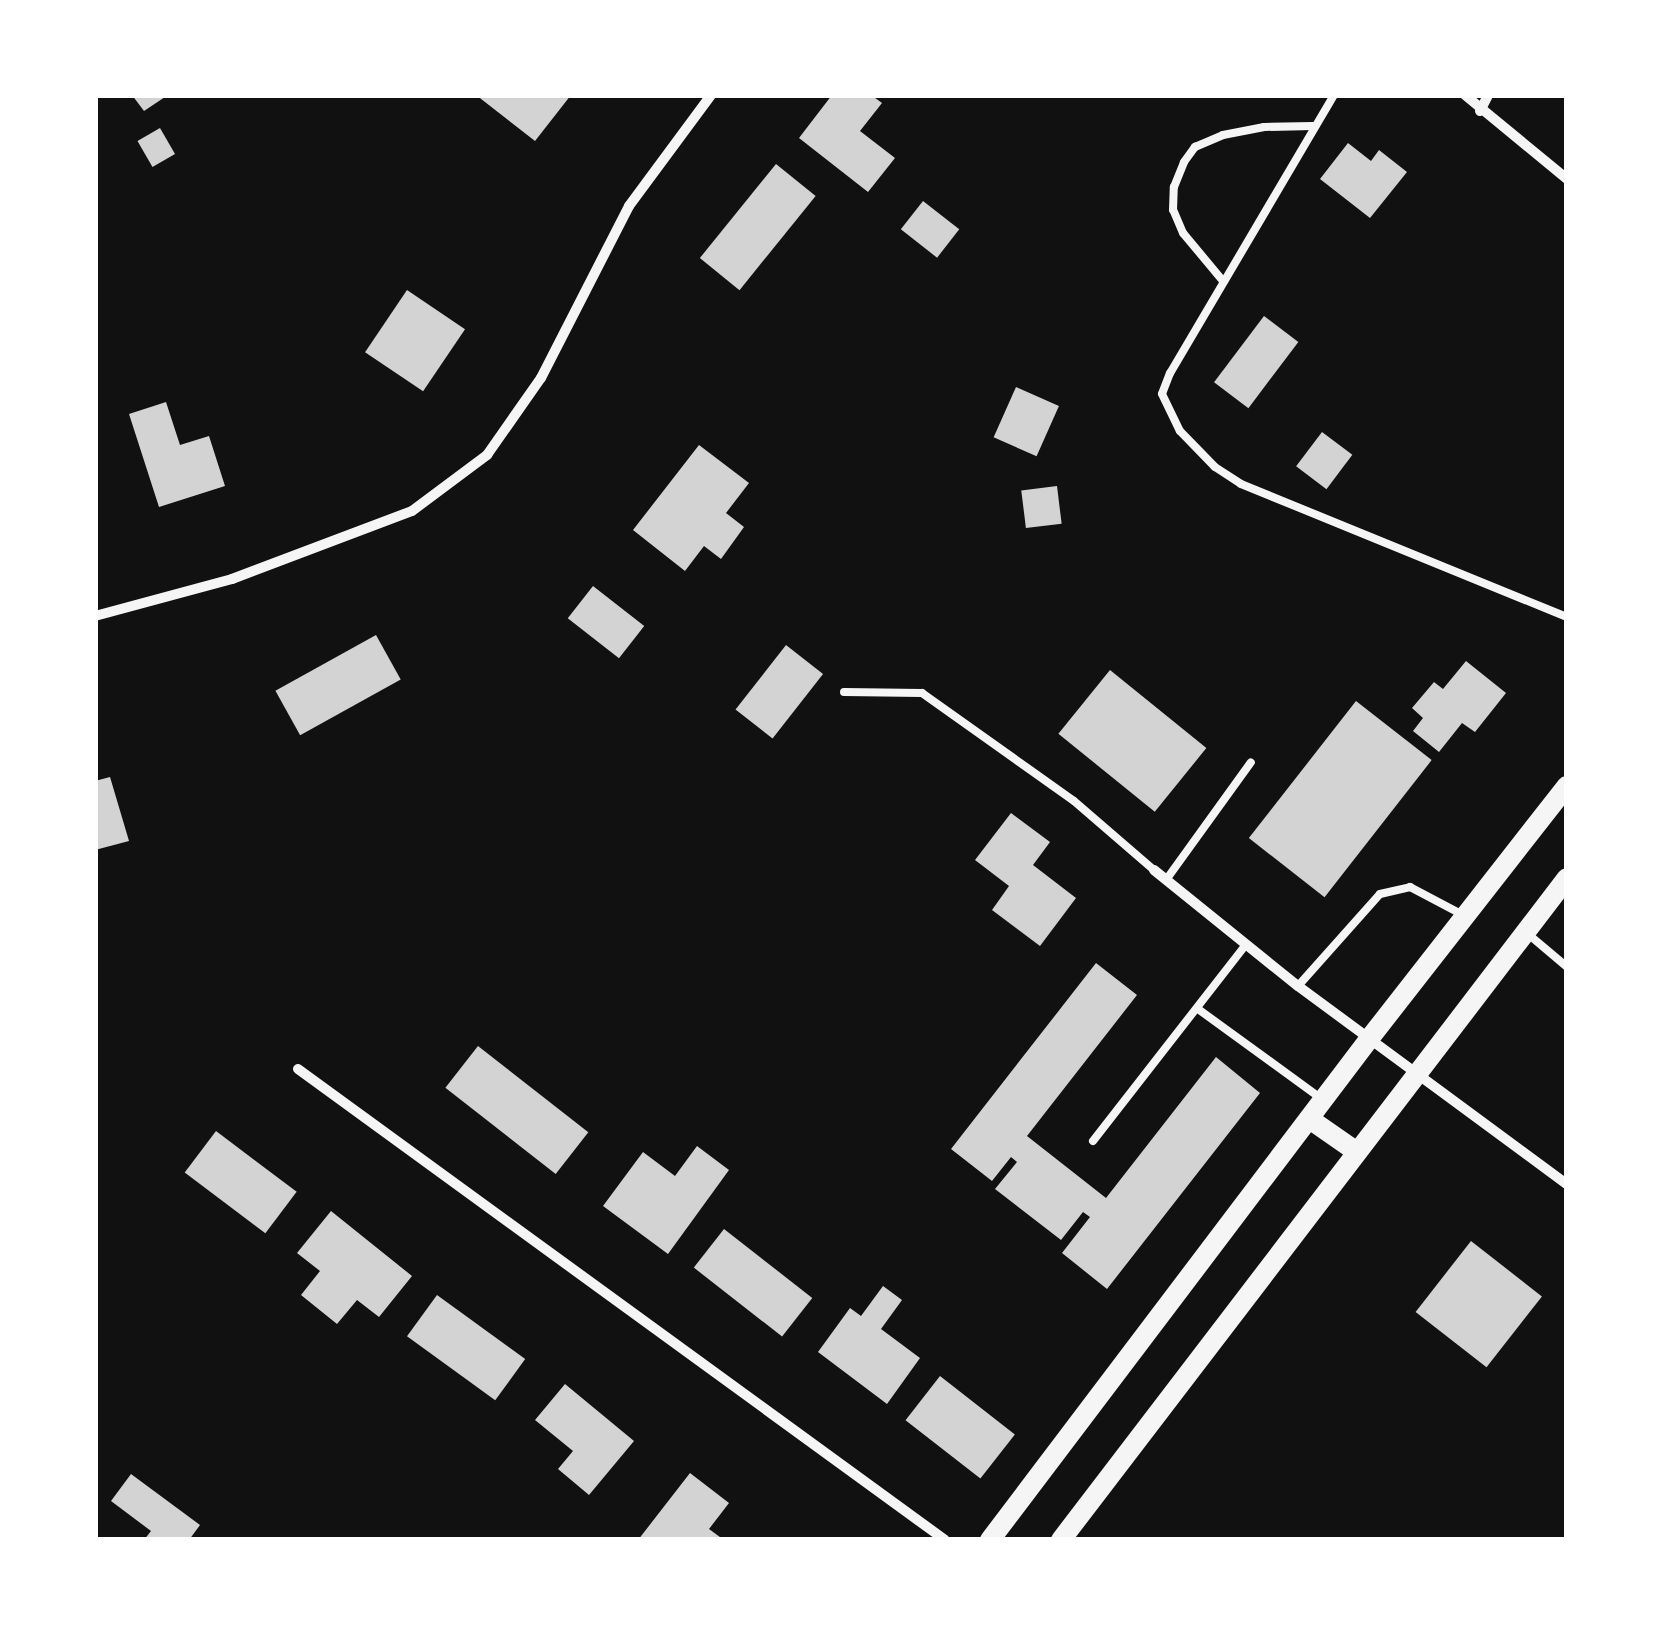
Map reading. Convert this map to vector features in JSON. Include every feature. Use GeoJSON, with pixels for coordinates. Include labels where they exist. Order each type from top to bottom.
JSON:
{"type":"FeatureCollection","features":[{"type":"Feature","properties":{"kind":"main road"},"geometry":{"type":"LineString","coordinates":[[990,1540],[1326,1102],[1369,1039],[1567,786]]}},
{"type":"Feature","properties":{"kind":"main road"},"geometry":{"type":"LineString","coordinates":[[1061,1540],[1567,878]]}},
{"type":"Feature","properties":{"kind":"main road"},"geometry":{"type":"LineString","coordinates":[[1311,1120],[1358,1152]]}},
{"type":"Feature","properties":{"kind":"street"},"geometry":{"type":"LineString","coordinates":[[95,616],[232,579],[412,510],[486,454],[541,378],[628,206],[711,95]]}},
{"type":"Feature","properties":{"kind":"street"},"geometry":{"type":"LineString","coordinates":[[1465,95],[1567,178]]}},
{"type":"Feature","properties":{"kind":"street"},"geometry":{"type":"LineString","coordinates":[[1480,111],[1488,95]]}},
{"type":"Feature","properties":{"kind":"street"},"geometry":{"type":"LineString","coordinates":[[1154,870],[1245,946],[1567,1184]]}},
{"type":"Feature","properties":{"kind":"street"},"geometry":{"type":"LineString","coordinates":[[298,1069],[945,1540]]}},
{"type":"Feature","properties":{"kind":"lane"},"geometry":{"type":"LineString","coordinates":[[1334,95],[1170,372],[1162,394],[1180,431],[1216,467],[1241,484],[1567,617]]}},
{"type":"Feature","properties":{"kind":"lane"},"geometry":{"type":"LineString","coordinates":[[1223,281],[1182,233],[1173,210],[1174,187],[1184,162],[1195,148],[1222,135],[1264,127],[1313,126]]}},
{"type":"Feature","properties":{"kind":"lane"},"geometry":{"type":"LineString","coordinates":[[844,692],[922,692],[1074,800],[1154,870]]}},
{"type":"Feature","properties":{"kind":"lane"},"geometry":{"type":"LineString","coordinates":[[1166,880],[1251,762]]}},
{"type":"Feature","properties":{"kind":"lane"},"geometry":{"type":"LineString","coordinates":[[1298,986],[1380,894],[1410,887],[1441,900],[1466,918]]}},
{"type":"Feature","properties":{"kind":"lane"},"geometry":{"type":"LineString","coordinates":[[1526,932],[1567,966]]}},
{"type":"Feature","properties":{"kind":"lane"},"geometry":{"type":"LineString","coordinates":[[1093,1141],[1245,946]]}},
{"type":"Feature","properties":{"kind":"lane"},"geometry":{"type":"LineString","coordinates":[[1198,1010],[1326,1102]]}},
{"type":"Feature","properties":{"kind":"building"},"geometry":{"type":"Polygon","coordinates":[[[132,95],[168,95],[144,111],[132,95]]]}},
{"type":"Feature","properties":{"kind":"building"},"geometry":{"type":"Polygon","coordinates":[[[476,95],[571,95],[535,141],[476,95]]]}},
{"type":"Feature","properties":{"kind":"building"},"geometry":{"type":"Polygon","coordinates":[[[832,95],[871,95],[882,103],[860,131],[895,158],[868,192],[799,138],[832,95]]]}},
{"type":"Feature","properties":{"kind":"building"},"geometry":{"type":"Polygon","coordinates":[[[160,128],[175,154],[152,167],[137,141],[160,128]]]}},
{"type":"Feature","properties":{"kind":"building"},"geometry":{"type":"Polygon","coordinates":[[[1348,143],[1371,161],[1379,150],[1407,172],[1370,218],[1320,179],[1348,143]]]}},
{"type":"Feature","properties":{"kind":"building"},"geometry":{"type":"Polygon","coordinates":[[[776,164],[816,196],[739,290],[700,258],[776,164]]]}},
{"type":"Feature","properties":{"kind":"building"},"geometry":{"type":"Polygon","coordinates":[[[923,201],[959,229],[937,258],[901,229],[923,201]]]}},
{"type":"Feature","properties":{"kind":"building"},"geometry":{"type":"Polygon","coordinates":[[[407,290],[465,329],[423,391],[365,352],[407,290]]]}},
{"type":"Feature","properties":{"kind":"building"},"geometry":{"type":"Polygon","coordinates":[[[1264,316],[1298,342],[1248,408],[1214,382],[1264,316]]]}},
{"type":"Feature","properties":{"kind":"building"},"geometry":{"type":"Polygon","coordinates":[[[1016,387],[1059,406],[1037,456],[994,437],[1016,387]]]}},
{"type":"Feature","properties":{"kind":"building"},"geometry":{"type":"Polygon","coordinates":[[[166,402],[180,445],[209,436],[225,486],[159,507],[129,414],[166,402]]]}},
{"type":"Feature","properties":{"kind":"building"},"geometry":{"type":"Polygon","coordinates":[[[1322,432],[1352,455],[1326,489],[1296,466],[1322,432]]]}},
{"type":"Feature","properties":{"kind":"building"},"geometry":{"type":"Polygon","coordinates":[[[699,445],[749,483],[726,513],[744,527],[721,559],[704,546],[685,571],[633,530],[699,445]]]}},
{"type":"Feature","properties":{"kind":"building"},"geometry":{"type":"Polygon","coordinates":[[[1057,486],[1062,524],[1026,528],[1021,490],[1057,486]]]}},
{"type":"Feature","properties":{"kind":"building"},"geometry":{"type":"Polygon","coordinates":[[[593,586],[644,626],[619,658],[568,618],[593,586]]]}},
{"type":"Feature","properties":{"kind":"building"},"geometry":{"type":"Polygon","coordinates":[[[376,635],[401,680],[300,735],[275,691],[376,635]]]}},
{"type":"Feature","properties":{"kind":"building"},"geometry":{"type":"Polygon","coordinates":[[[786,645],[823,674],[773,739],[736,710],[786,645]]]}},
{"type":"Feature","properties":{"kind":"building"},"geometry":{"type":"Polygon","coordinates":[[[1466,661],[1506,693],[1475,732],[1462,723],[1439,752],[1413,731],[1423,718],[1412,708],[1434,682],[1443,689],[1466,661]]]}},
{"type":"Feature","properties":{"kind":"building"},"geometry":{"type":"Polygon","coordinates":[[[1110,670],[1206,748],[1155,812],[1058,734],[1110,670]]]}},
{"type":"Feature","properties":{"kind":"building"},"geometry":{"type":"Polygon","coordinates":[[[1356,701],[1432,760],[1325,897],[1249,838],[1356,701]]]}},
{"type":"Feature","properties":{"kind":"building"},"geometry":{"type":"Polygon","coordinates":[[[110,777],[129,841],[95,850],[95,781],[110,777]]]}},
{"type":"Feature","properties":{"kind":"building"},"geometry":{"type":"Polygon","coordinates":[[[1011,813],[1050,842],[1033,865],[1076,898],[1040,946],[992,910],[1009,886],[975,860],[1011,813]]]}},
{"type":"Feature","properties":{"kind":"building"},"geometry":{"type":"Polygon","coordinates":[[[1096,963],[1137,995],[1027,1136],[1106,1198],[1216,1057],[1260,1093],[1107,1289],[1062,1253],[1090,1217],[1083,1212],[1061,1240],[995,1189],[1017,1162],[1011,1157],[992,1181],[951,1149],[1096,963]]]}},
{"type":"Feature","properties":{"kind":"building"},"geometry":{"type":"Polygon","coordinates":[[[478,1046],[588,1132],[556,1174],[445,1088],[478,1046]]]}},
{"type":"Feature","properties":{"kind":"building"},"geometry":{"type":"Polygon","coordinates":[[[216,1131],[297,1192],[265,1233],[185,1173],[216,1131]]]}},
{"type":"Feature","properties":{"kind":"building"},"geometry":{"type":"Polygon","coordinates":[[[697,1146],[729,1170],[668,1254],[603,1206],[643,1152],[675,1176],[697,1146]]]}},
{"type":"Feature","properties":{"kind":"building"},"geometry":{"type":"Polygon","coordinates":[[[331,1211],[412,1276],[379,1317],[357,1300],[337,1324],[301,1295],[320,1271],[297,1253],[331,1211]]]}},
{"type":"Feature","properties":{"kind":"building"},"geometry":{"type":"Polygon","coordinates":[[[724,1229],[812,1298],[782,1337],[694,1268],[724,1229]]]}},
{"type":"Feature","properties":{"kind":"building"},"geometry":{"type":"Polygon","coordinates":[[[1471,1241],[1542,1296],[1487,1367],[1416,1312],[1471,1241]]]}},
{"type":"Feature","properties":{"kind":"building"},"geometry":{"type":"Polygon","coordinates":[[[883,1286],[902,1300],[881,1329],[920,1358],[887,1404],[818,1352],[850,1308],[861,1316],[883,1286]]]}},
{"type":"Feature","properties":{"kind":"building"},"geometry":{"type":"Polygon","coordinates":[[[437,1295],[525,1359],[495,1400],[407,1336],[437,1295]]]}},
{"type":"Feature","properties":{"kind":"building"},"geometry":{"type":"Polygon","coordinates":[[[940,1376],[1015,1434],[980,1479],[906,1420],[940,1376]]]}},
{"type":"Feature","properties":{"kind":"building"},"geometry":{"type":"Polygon","coordinates":[[[565,1384],[634,1441],[589,1495],[558,1469],[573,1451],[535,1420],[565,1384]]]}},
{"type":"Feature","properties":{"kind":"building"},"geometry":{"type":"Polygon","coordinates":[[[690,1473],[729,1503],[709,1529],[724,1540],[638,1540],[690,1473]]]}},
{"type":"Feature","properties":{"kind":"building"},"geometry":{"type":"Polygon","coordinates":[[[131,1474],[200,1525],[189,1540],[144,1540],[151,1531],[111,1501],[131,1474]]]}}]}
